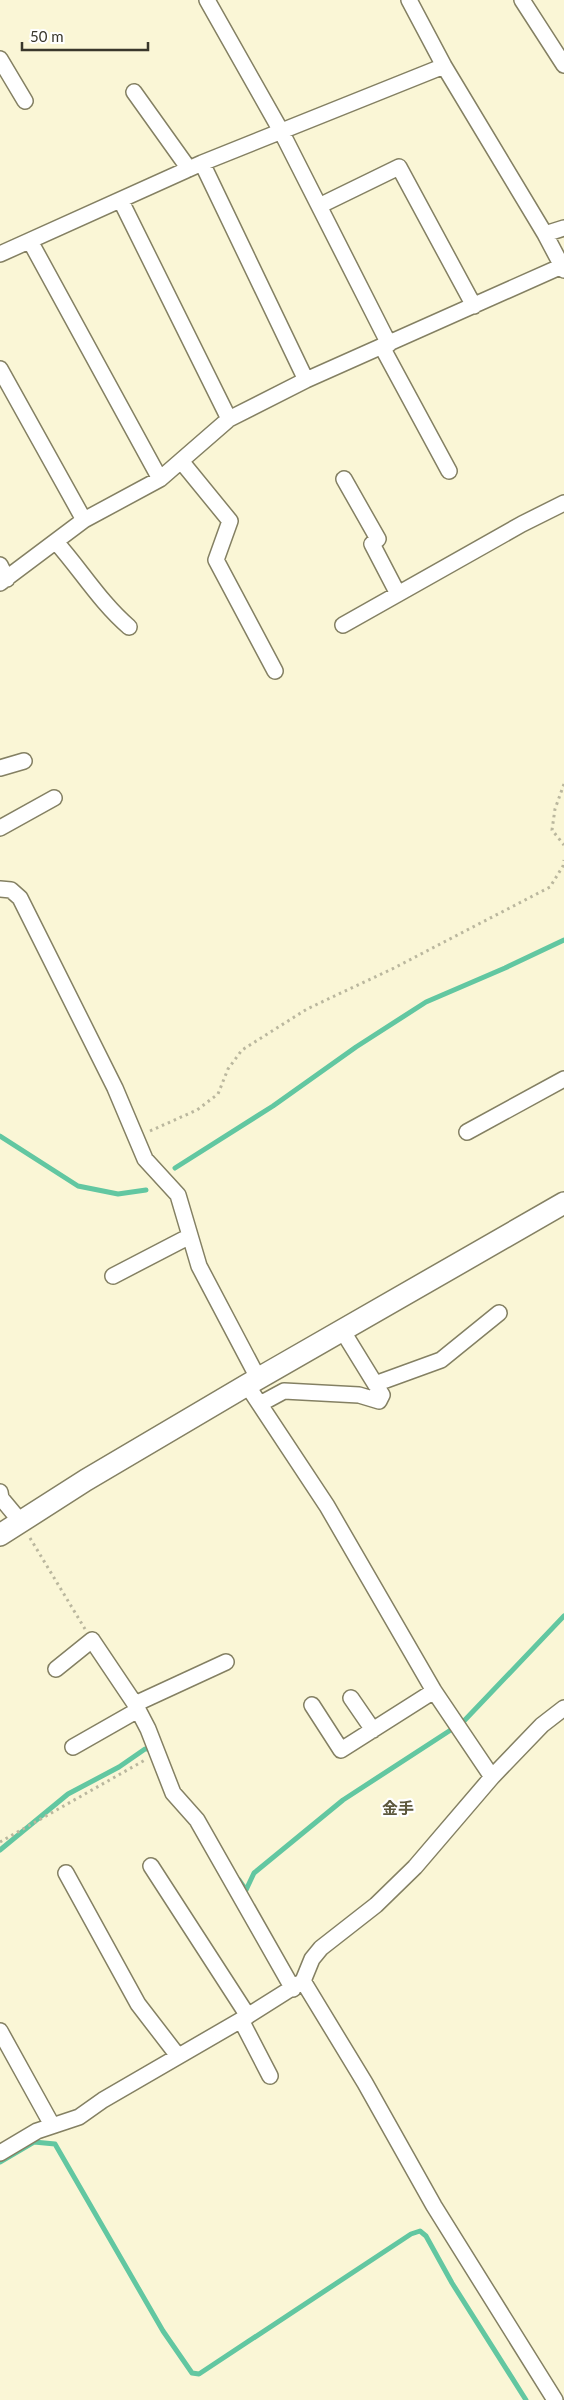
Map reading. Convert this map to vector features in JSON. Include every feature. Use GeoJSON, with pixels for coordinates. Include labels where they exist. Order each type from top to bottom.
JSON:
{"type":"FeatureCollection","features":[{"type":"Feature","properties":{"kind":"street"},"geometry":{"type":"LineString","coordinates":[[207,0],[281,131],[449,471]]}},
{"type":"Feature","properties":{"kind":"street"},"geometry":{"type":"LineString","coordinates":[[0,565],[4,581],[84,520],[160,479],[229,419],[306,380],[563,268],[545,234],[444,66],[409,0]]}},
{"type":"Feature","properties":{"kind":"street"},"geometry":{"type":"LineString","coordinates":[[522,0],[564,65]]}},
{"type":"Feature","properties":{"kind":"street"},"geometry":{"type":"LineString","coordinates":[[0,58],[25,101]]}},
{"type":"Feature","properties":{"kind":"street"},"geometry":{"type":"LineString","coordinates":[[0,254],[195,166],[444,66]]}},
{"type":"Feature","properties":{"kind":"street"},"geometry":{"type":"LineString","coordinates":[[134,92],[195,166],[306,380]]}},
{"type":"Feature","properties":{"kind":"street"},"geometry":{"type":"LineString","coordinates":[[319,206],[399,167],[474,306]]}},
{"type":"Feature","properties":{"kind":"street"},"geometry":{"type":"LineString","coordinates":[[120,201],[229,419]]}},
{"type":"Feature","properties":{"kind":"street"},"geometry":{"type":"LineString","coordinates":[[545,234],[564,228]]}},
{"type":"Feature","properties":{"kind":"street"},"geometry":{"type":"LineString","coordinates":[[30,241],[160,479]]}},
{"type":"Feature","properties":{"kind":"street"},"geometry":{"type":"LineString","coordinates":[[0,369],[84,520]]}},
{"type":"Feature","properties":{"kind":"street"},"geometry":{"type":"LineString","coordinates":[[181,461],[230,521],[216,560],[275,670]]}},
{"type":"Feature","properties":{"kind":"street"},"geometry":{"type":"LineString","coordinates":[[344,479],[378,539],[372,544],[398,594]]}},
{"type":"Feature","properties":{"kind":"street"},"geometry":{"type":"LineString","coordinates":[[343,625],[522,524],[564,503]]}},
{"type":"Feature","properties":{"kind":"street"},"geometry":{"type":"LineString","coordinates":[[56,542],[79,568],[109,610],[129,627]]}},
{"type":"Feature","properties":{"kind":"street"},"geometry":{"type":"LineString","coordinates":[[0,768],[24,761]]}},
{"type":"Feature","properties":{"kind":"street"},"geometry":{"type":"LineString","coordinates":[[0,828],[54,798]]}},
{"type":"Feature","properties":{"kind":"street"},"geometry":{"type":"LineString","coordinates":[[0,889],[11,890],[20,898],[115,1088],[145,1159],[178,1195],[199,1266],[252,1381],[260,1404],[327,1506],[434,1691],[492,1777]]}},
{"type":"Feature","properties":{"kind":"street"},"geometry":{"type":"LineString","coordinates":[[468,1132],[564,1079]]}},
{"type":"Feature","properties":{"kind":"street"},"geometry":{"type":"LineString","coordinates":[[0,1535],[86,1480],[252,1381],[564,1204]]}},
{"type":"Feature","properties":{"kind":"street"},"geometry":{"type":"LineString","coordinates":[[113,1276],[190,1236]]}},
{"type":"Feature","properties":{"kind":"street"},"geometry":{"type":"LineString","coordinates":[[375,1384],[441,1360],[499,1313]]}},
{"type":"Feature","properties":{"kind":"street"},"geometry":{"type":"LineString","coordinates":[[260,1404],[284,1391],[359,1395],[379,1401],[382,1396],[342,1330]]}},
{"type":"Feature","properties":{"kind":"street"},"geometry":{"type":"LineString","coordinates":[[0,1492],[1,1498],[21,1522]]}},
{"type":"Feature","properties":{"kind":"street"},"geometry":{"type":"LineString","coordinates":[[56,1669],[92,1640],[137,1707],[148,1729],[173,1793],[197,1820],[298,1985],[365,2083],[434,2206],[555,2400]]}},
{"type":"Feature","properties":{"kind":"street"},"geometry":{"type":"LineString","coordinates":[[73,1747],[137,1707],[226,1662]]}},
{"type":"Feature","properties":{"kind":"street"},"geometry":{"type":"LineString","coordinates":[[312,1705],[341,1750],[434,1691]]}},
{"type":"Feature","properties":{"kind":"street"},"geometry":{"type":"LineString","coordinates":[[351,1698],[373,1730]]}},
{"type":"Feature","properties":{"kind":"street"},"geometry":{"type":"LineString","coordinates":[[0,2153],[37,2130],[79,2117],[298,1985],[312,1959],[321,1948],[376,1905],[415,1867],[492,1777],[542,1725],[564,1708]]}},
{"type":"Feature","properties":{"kind":"street"},"geometry":{"type":"LineString","coordinates":[[151,1866],[244,2018],[270,2076]]}},
{"type":"Feature","properties":{"kind":"street"},"geometry":{"type":"LineString","coordinates":[[66,1873],[138,2004],[178,2056]]}},
{"type":"Feature","properties":{"kind":"street"},"geometry":{"type":"LineString","coordinates":[[0,2031],[52,2126]]}},
{"type":"Feature","properties":{"kind":"path"},"geometry":{"type":"LineString","coordinates":[[564,784],[555,809],[552,830],[564,845]]}},
{"type":"Feature","properties":{"kind":"path"},"geometry":{"type":"LineString","coordinates":[[136,1138],[197,1110],[218,1094],[228,1069],[242,1050],[307,1009],[402,964],[550,887],[564,866],[564,860]]}},
{"type":"Feature","properties":{"kind":"path"},"geometry":{"type":"LineString","coordinates":[[21,1522],[86,1630]]}},
{"type":"Feature","properties":{"kind":"path"},"geometry":{"type":"LineString","coordinates":[[0,1842],[157,1754]]}},
{"type":"Feature","properties":{"kind":"waterway"},"geometry":{"type":"LineString","coordinates":[[175,1168],[273,1106],[356,1047],[426,1002],[564,940]]}},
{"type":"Feature","properties":{"kind":"waterway"},"geometry":{"type":"LineString","coordinates":[[0,1136],[78,1186],[118,1194],[146,1190]]}},
{"type":"Feature","properties":{"kind":"waterway"},"geometry":{"type":"LineString","coordinates":[[239,1880],[246,1890],[254,1873],[343,1800],[463,1722],[564,1616]]}},
{"type":"Feature","properties":{"kind":"waterway"},"geometry":{"type":"LineString","coordinates":[[0,1850],[68,1794],[119,1767],[145,1749],[155,1749]]}},
{"type":"Feature","properties":{"kind":"waterway"},"geometry":{"type":"LineString","coordinates":[[0,2162],[34,2142],[55,2144],[163,2331],[192,2373],[199,2374],[411,2234],[420,2231],[426,2236],[452,2283],[526,2400]]}},
{"type":"Feature","properties":{"kind":"district","name":"金手"},"geometry":{"type":"Point","coordinates":[398,1808]}}]}
